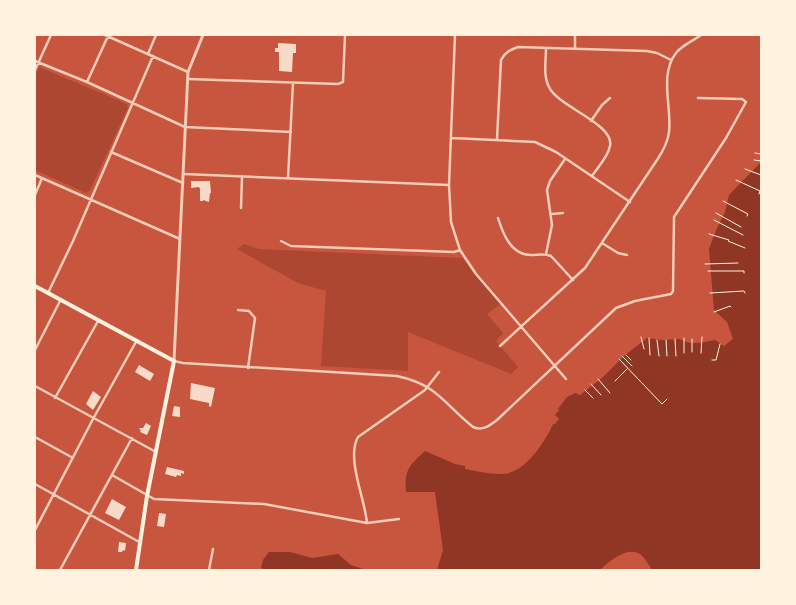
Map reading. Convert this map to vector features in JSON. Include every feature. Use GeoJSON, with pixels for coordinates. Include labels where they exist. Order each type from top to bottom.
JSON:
{"type":"FeatureCollection","features":[{"type":"Feature","properties":{"kind":"main road"},"geometry":{"type":"LineString","coordinates":[[35,286],[174,360],[136,570]]}},
{"type":"Feature","properties":{"kind":"street"},"geometry":{"type":"LineString","coordinates":[[35,70],[37,61],[51,35]]}},
{"type":"Feature","properties":{"kind":"street"},"geometry":{"type":"LineString","coordinates":[[87,82],[107,35],[188,72]]}},
{"type":"Feature","properties":{"kind":"street"},"geometry":{"type":"LineString","coordinates":[[148,54],[156,35]]}},
{"type":"Feature","properties":{"kind":"street"},"geometry":{"type":"LineString","coordinates":[[203,35],[188,72],[174,360],[183,363],[397,376],[413,379],[428,386],[440,395],[478,429],[485,428],[497,420],[616,308],[636,301],[671,294],[673,291],[674,217],[726,138],[746,102],[742,99],[698,98]]}},
{"type":"Feature","properties":{"kind":"street"},"geometry":{"type":"LineString","coordinates":[[188,79],[338,84],[343,82],[345,35]]}},
{"type":"Feature","properties":{"kind":"street"},"geometry":{"type":"LineString","coordinates":[[455,35],[449,185],[451,222],[460,250],[476,274],[566,379]]}},
{"type":"Feature","properties":{"kind":"street"},"geometry":{"type":"LineString","coordinates":[[575,35],[575,48]]}},
{"type":"Feature","properties":{"kind":"street"},"geometry":{"type":"LineString","coordinates":[[500,346],[585,268],[658,160],[670,131],[667,96],[669,69],[672,60],[680,48],[701,35]]}},
{"type":"Feature","properties":{"kind":"street"},"geometry":{"type":"LineString","coordinates":[[497,139],[500,66],[506,52],[518,47],[646,51],[672,60]]}},
{"type":"Feature","properties":{"kind":"street"},"geometry":{"type":"LineString","coordinates":[[546,48],[546,80],[552,92],[607,133],[611,142],[607,154],[592,176]]}},
{"type":"Feature","properties":{"kind":"street"},"geometry":{"type":"LineString","coordinates":[[48,293],[134,104],[153,56]]}},
{"type":"Feature","properties":{"kind":"street"},"geometry":{"type":"LineString","coordinates":[[37,61],[185,127],[291,132]]}},
{"type":"Feature","properties":{"kind":"street"},"geometry":{"type":"LineString","coordinates":[[288,178],[293,83]]}},
{"type":"Feature","properties":{"kind":"street"},"geometry":{"type":"LineString","coordinates":[[591,120],[610,98]]}},
{"type":"Feature","properties":{"kind":"street"},"geometry":{"type":"LineString","coordinates":[[452,138],[536,142],[566,158],[630,202]]}},
{"type":"Feature","properties":{"kind":"street"},"geometry":{"type":"LineString","coordinates":[[111,152],[183,183]]}},
{"type":"Feature","properties":{"kind":"street"},"geometry":{"type":"LineString","coordinates":[[546,254],[552,225],[552,214],[547,190],[550,181],[566,158]]}},
{"type":"Feature","properties":{"kind":"street"},"geometry":{"type":"LineString","coordinates":[[184,174],[449,185]]}},
{"type":"Feature","properties":{"kind":"street"},"geometry":{"type":"LineString","coordinates":[[35,175],[180,239]]}},
{"type":"Feature","properties":{"kind":"street"},"geometry":{"type":"LineString","coordinates":[[241,208],[242,176]]}},
{"type":"Feature","properties":{"kind":"street"},"geometry":{"type":"LineString","coordinates":[[35,195],[42,178]]}},
{"type":"Feature","properties":{"kind":"street"},"geometry":{"type":"LineString","coordinates":[[552,214],[563,213]]}},
{"type":"Feature","properties":{"kind":"street"},"geometry":{"type":"LineString","coordinates":[[498,218],[505,236],[519,252],[530,255],[546,254],[558,263],[573,280]]}},
{"type":"Feature","properties":{"kind":"street"},"geometry":{"type":"LineString","coordinates":[[281,241],[285,244],[300,246],[454,252],[460,250]]}},
{"type":"Feature","properties":{"kind":"street"},"geometry":{"type":"LineString","coordinates":[[602,243],[618,253],[627,255]]}},
{"type":"Feature","properties":{"kind":"street"},"geometry":{"type":"LineString","coordinates":[[35,350],[61,299]]}},
{"type":"Feature","properties":{"kind":"street"},"geometry":{"type":"LineString","coordinates":[[238,310],[249,311],[255,318],[248,368]]}},
{"type":"Feature","properties":{"kind":"street"},"geometry":{"type":"LineString","coordinates":[[55,398],[99,320]]}},
{"type":"Feature","properties":{"kind":"street"},"geometry":{"type":"LineString","coordinates":[[35,530],[137,340]]}},
{"type":"Feature","properties":{"kind":"street"},"geometry":{"type":"LineString","coordinates":[[367,523],[354,456],[355,442],[358,437],[428,386],[439,372]]}},
{"type":"Feature","properties":{"kind":"street"},"geometry":{"type":"LineString","coordinates":[[35,386],[156,452]]}},
{"type":"Feature","properties":{"kind":"street"},"geometry":{"type":"LineString","coordinates":[[35,437],[73,458]]}},
{"type":"Feature","properties":{"kind":"street"},"geometry":{"type":"LineString","coordinates":[[60,570],[132,438]]}},
{"type":"Feature","properties":{"kind":"street"},"geometry":{"type":"LineString","coordinates":[[112,476],[154,499],[264,504],[367,523],[399,519]]}},
{"type":"Feature","properties":{"kind":"street"},"geometry":{"type":"LineString","coordinates":[[35,484],[141,543]]}},
{"type":"Feature","properties":{"kind":"street"},"geometry":{"type":"LineString","coordinates":[[209,570],[213,549]]}},
{"type":"Feature","properties":{"kind":"path"},"geometry":{"type":"LineString","coordinates":[[755,153],[761,154]]}},
{"type":"Feature","properties":{"kind":"path"},"geometry":{"type":"LineString","coordinates":[[754,160],[761,161]]}},
{"type":"Feature","properties":{"kind":"path"},"geometry":{"type":"LineString","coordinates":[[745,169],[761,175]]}},
{"type":"Feature","properties":{"kind":"path"},"geometry":{"type":"LineString","coordinates":[[736,180],[760,191],[760,194]]}},
{"type":"Feature","properties":{"kind":"path"},"geometry":{"type":"LineString","coordinates":[[723,201],[748,214],[747,216]]}},
{"type":"Feature","properties":{"kind":"path"},"geometry":{"type":"LineString","coordinates":[[716,213],[741,227]]}},
{"type":"Feature","properties":{"kind":"path"},"geometry":{"type":"LineString","coordinates":[[714,220],[742,235]]}},
{"type":"Feature","properties":{"kind":"path"},"geometry":{"type":"LineString","coordinates":[[709,234],[729,240],[745,248]]}},
{"type":"Feature","properties":{"kind":"path"},"geometry":{"type":"LineString","coordinates":[[705,264],[738,263]]}},
{"type":"Feature","properties":{"kind":"path"},"geometry":{"type":"LineString","coordinates":[[708,271],[744,271],[744,273]]}},
{"type":"Feature","properties":{"kind":"path"},"geometry":{"type":"LineString","coordinates":[[710,293],[744,291],[745,294]]}},
{"type":"Feature","properties":{"kind":"path"},"geometry":{"type":"LineString","coordinates":[[714,312],[731,307]]}},
{"type":"Feature","properties":{"kind":"path"},"geometry":{"type":"LineString","coordinates":[[641,337],[644,349]]}},
{"type":"Feature","properties":{"kind":"path"},"geometry":{"type":"LineString","coordinates":[[701,353],[702,337]]}},
{"type":"Feature","properties":{"kind":"path"},"geometry":{"type":"LineString","coordinates":[[649,338],[650,355]]}},
{"type":"Feature","properties":{"kind":"path"},"geometry":{"type":"LineString","coordinates":[[684,338],[684,353]]}},
{"type":"Feature","properties":{"kind":"path"},"geometry":{"type":"LineString","coordinates":[[675,339],[676,356]]}},
{"type":"Feature","properties":{"kind":"path"},"geometry":{"type":"LineString","coordinates":[[692,339],[692,352]]}},
{"type":"Feature","properties":{"kind":"path"},"geometry":{"type":"LineString","coordinates":[[657,340],[659,356]]}},
{"type":"Feature","properties":{"kind":"path"},"geometry":{"type":"LineString","coordinates":[[666,340],[667,356]]}},
{"type":"Feature","properties":{"kind":"path"},"geometry":{"type":"LineString","coordinates":[[712,360],[716,360],[720,344]]}},
{"type":"Feature","properties":{"kind":"path"},"geometry":{"type":"LineString","coordinates":[[626,355],[631,360]]}},
{"type":"Feature","properties":{"kind":"path"},"geometry":{"type":"LineString","coordinates":[[622,356],[632,366]]}},
{"type":"Feature","properties":{"kind":"path"},"geometry":{"type":"LineString","coordinates":[[618,359],[662,404],[668,399]]}},
{"type":"Feature","properties":{"kind":"path"},"geometry":{"type":"LineString","coordinates":[[615,381],[628,368]]}},
{"type":"Feature","properties":{"kind":"path"},"geometry":{"type":"LineString","coordinates":[[598,379],[610,392]]}},
{"type":"Feature","properties":{"kind":"path"},"geometry":{"type":"LineString","coordinates":[[591,384],[601,395]]}},
{"type":"Feature","properties":{"kind":"path"},"geometry":{"type":"LineString","coordinates":[[585,390],[593,398]]}},
{"type":"Feature","properties":{"kind":"shaded area"},"geometry":{"type":"Polygon","coordinates":[[[39,67],[127,104],[128,108],[90,190],[86,193],[35,170],[35,77],[39,67]]]}},
{"type":"Feature","properties":{"kind":"shaded area"},"geometry":{"type":"Polygon","coordinates":[[[761,162],[761,570],[652,570],[640,554],[629,552],[618,556],[600,570],[437,570],[443,550],[435,492],[406,492],[407,473],[425,451],[455,464],[465,466],[465,469],[499,474],[517,470],[532,457],[545,440],[553,424],[559,419],[555,415],[567,397],[575,393],[580,395],[647,338],[662,340],[680,339],[692,343],[715,340],[724,346],[733,339],[727,322],[714,310],[709,249],[725,212],[729,195],[761,162]]]}},
{"type":"Feature","properties":{"kind":"shaded area"},"geometry":{"type":"Polygon","coordinates":[[[244,244],[259,249],[462,258],[500,304],[487,314],[503,333],[496,341],[518,367],[511,374],[408,332],[408,371],[321,366],[326,291],[298,283],[237,249],[244,244]]]}},
{"type":"Feature","properties":{"kind":"shaded area"},"geometry":{"type":"Polygon","coordinates":[[[269,552],[290,552],[312,558],[338,554],[351,565],[366,570],[266,570],[261,568],[263,560],[269,552]]]}},
{"type":"Feature","properties":{"kind":"building"},"geometry":{"type":"Polygon","coordinates":[[[278,43],[296,44],[296,53],[293,53],[292,72],[279,71],[279,52],[275,52],[275,48],[278,48],[278,43]]]}},
{"type":"Feature","properties":{"kind":"building"},"geometry":{"type":"Polygon","coordinates":[[[191,181],[210,181],[211,193],[209,202],[200,201],[200,189],[199,187],[191,188],[191,181]]]}},
{"type":"Feature","properties":{"kind":"building"},"geometry":{"type":"Polygon","coordinates":[[[139,365],[154,374],[150,381],[135,372],[139,365]]]}},
{"type":"Feature","properties":{"kind":"building"},"geometry":{"type":"Polygon","coordinates":[[[191,383],[215,388],[211,407],[209,403],[190,399],[191,383]]]}},
{"type":"Feature","properties":{"kind":"building"},"geometry":{"type":"Polygon","coordinates":[[[93,391],[101,397],[93,410],[86,404],[93,391]]]}},
{"type":"Feature","properties":{"kind":"building"},"geometry":{"type":"Polygon","coordinates":[[[174,406],[180,407],[180,417],[172,416],[174,406]]]}},
{"type":"Feature","properties":{"kind":"building"},"geometry":{"type":"Polygon","coordinates":[[[146,423],[151,426],[147,435],[140,432],[141,430],[139,429],[143,428],[146,423]]]}},
{"type":"Feature","properties":{"kind":"building"},"geometry":{"type":"Polygon","coordinates":[[[167,467],[184,471],[184,474],[181,473],[181,476],[177,475],[176,477],[165,474],[167,467]]]}},
{"type":"Feature","properties":{"kind":"building"},"geometry":{"type":"Polygon","coordinates":[[[112,499],[126,507],[119,520],[105,513],[112,499]]]}},
{"type":"Feature","properties":{"kind":"building"},"geometry":{"type":"Polygon","coordinates":[[[159,513],[166,514],[164,527],[157,526],[159,513]]]}},
{"type":"Feature","properties":{"kind":"building"},"geometry":{"type":"Polygon","coordinates":[[[119,542],[126,543],[125,551],[118,552],[119,542]]]}}]}
